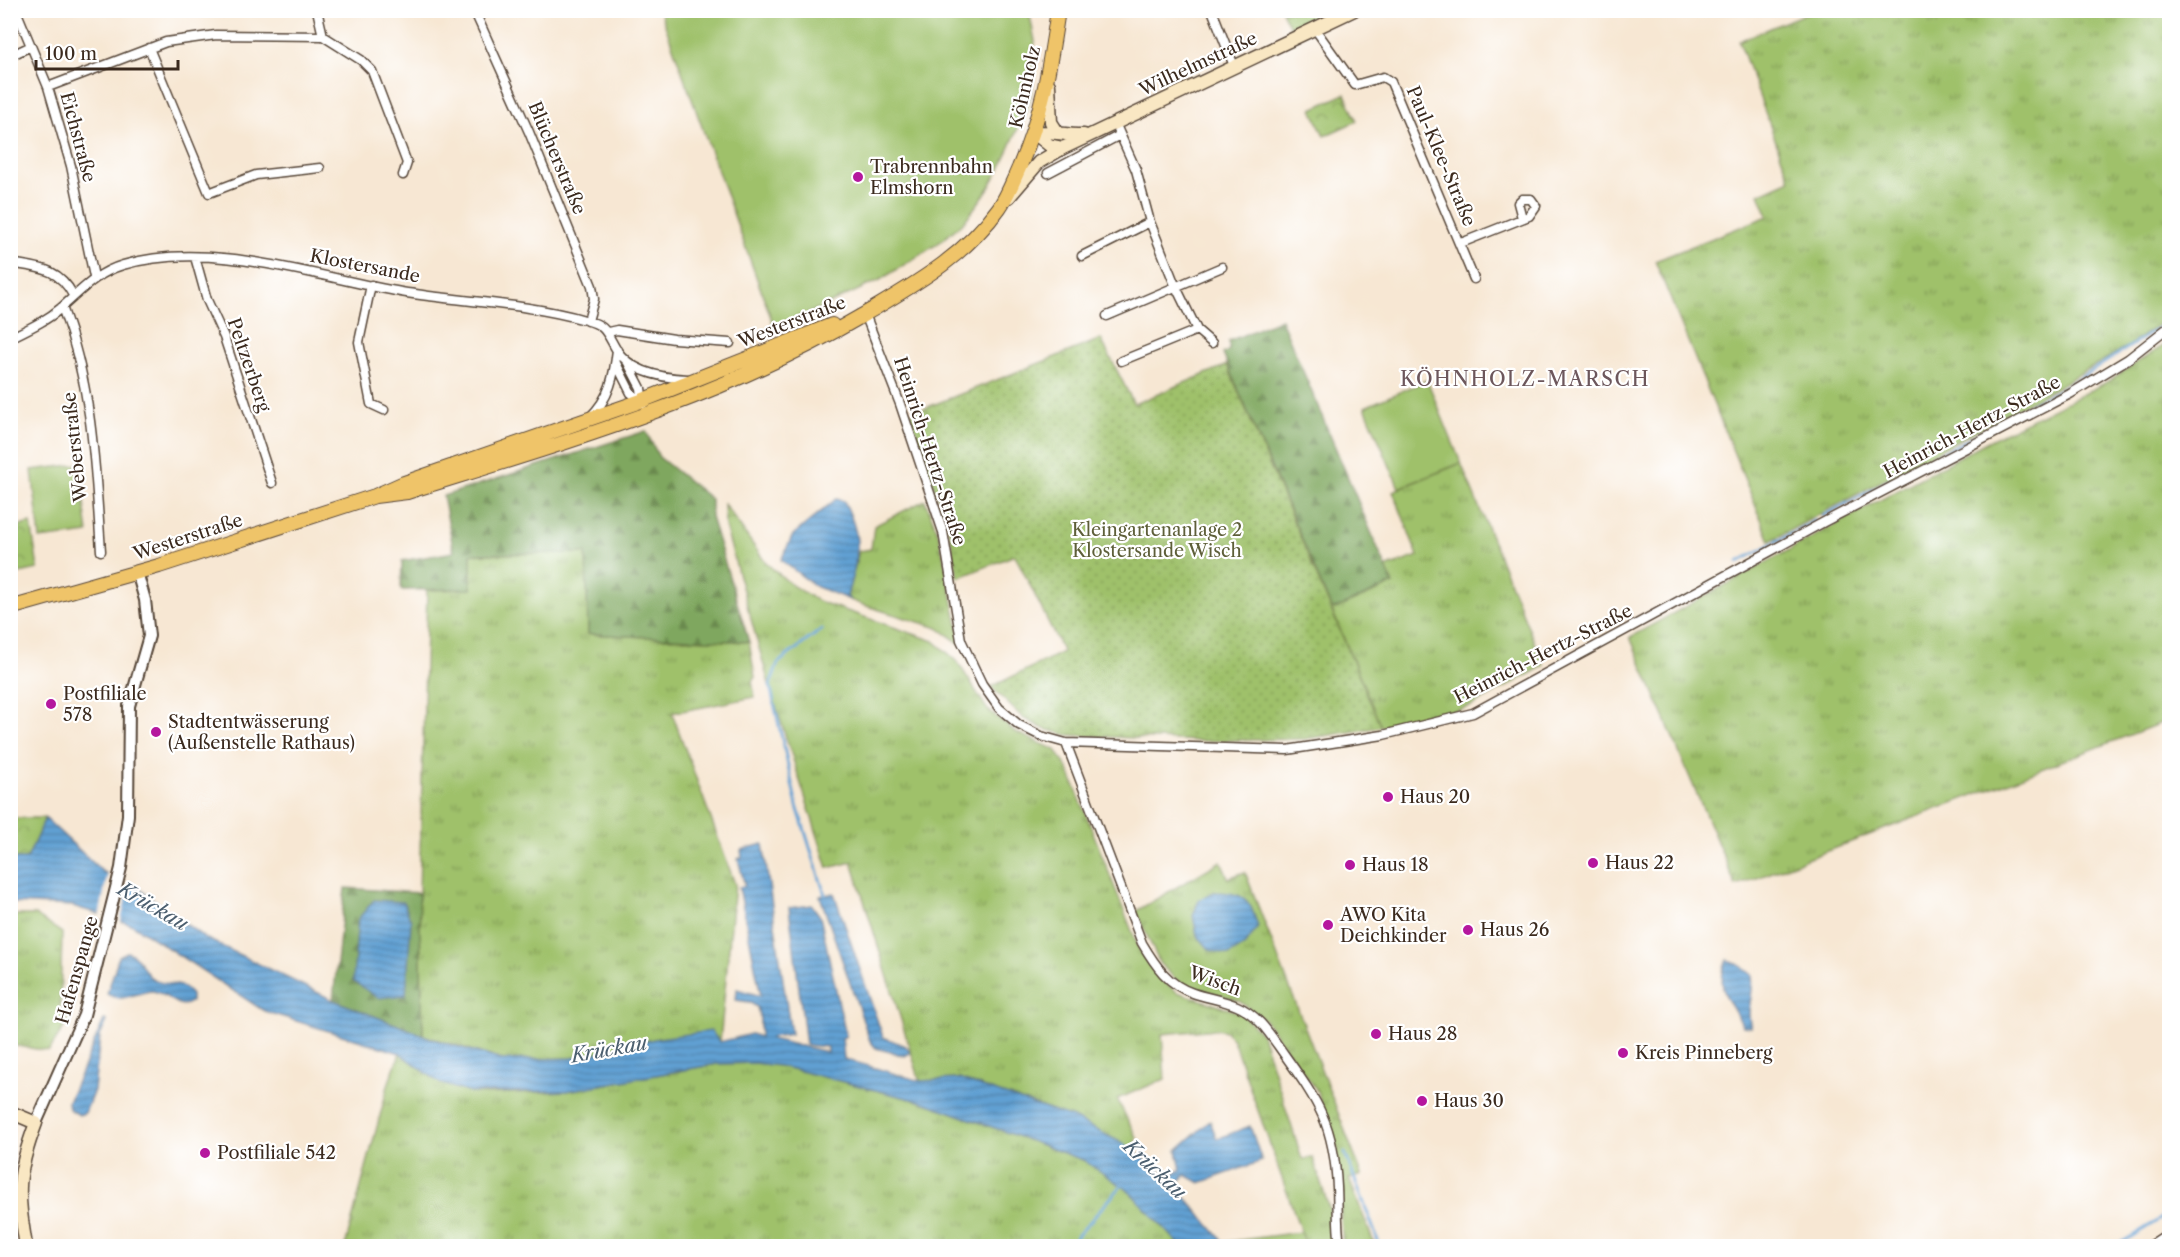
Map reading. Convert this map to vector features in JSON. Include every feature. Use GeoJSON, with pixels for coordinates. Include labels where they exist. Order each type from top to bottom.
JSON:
{"type":"FeatureCollection","features":[{"type":"Feature","properties":{"kind":"main road","name":"Köhnholz"},"geometry":{"type":"LineString","coordinates":[[865,314],[941,268],[975,238],[1000,206],[1034,133],[1049,73],[1058,10]]}},
{"type":"Feature","properties":{"kind":"main road","name":"Wilhelmstraße"},"geometry":{"type":"LineString","coordinates":[[1034,133],[1058,133],[1070,136],[1118,129],[1234,66],[1353,10]]}},
{"type":"Feature","properties":{"kind":"main road"},"geometry":{"type":"LineString","coordinates":[[1049,73],[1051,122],[1058,133]]}},
{"type":"Feature","properties":{"kind":"main road"},"geometry":{"type":"LineString","coordinates":[[1034,133],[1049,145],[1063,148]]}},
{"type":"Feature","properties":{"kind":"main road","name":"Wilhelmstraße"},"geometry":{"type":"LineString","coordinates":[[1000,206],[1040,162],[1091,134]]}},
{"type":"Feature","properties":{"kind":"main road","name":"Westerstraße"},"geometry":{"type":"LineString","coordinates":[[10,608],[137,572],[375,496],[404,483],[642,401],[865,314]]}},
{"type":"Feature","properties":{"kind":"main road","name":"Westerstraße"},"geometry":{"type":"LineString","coordinates":[[375,496],[407,492],[647,416],[789,356],[865,314]]}},
{"type":"Feature","properties":{"kind":"main road"},"geometry":{"type":"LineString","coordinates":[[10,1112],[36,1123],[22,1163],[19,1184],[18,1199],[26,1246]]}},
{"type":"Feature","properties":{"kind":"street","name":"Eichstraße"},"geometry":{"type":"LineString","coordinates":[[16,10],[48,87],[71,166],[94,277]]}},
{"type":"Feature","properties":{"kind":"street"},"geometry":{"type":"LineString","coordinates":[[317,10],[323,36]]}},
{"type":"Feature","properties":{"kind":"street","name":"Blücherstraße"},"geometry":{"type":"LineString","coordinates":[[474,10],[529,132],[592,286],[594,299],[588,321]]}},
{"type":"Feature","properties":{"kind":"street"},"geometry":{"type":"LineString","coordinates":[[1212,10],[1234,66]]}},
{"type":"Feature","properties":{"kind":"street","name":"Paul-Klee-Straße"},"geometry":{"type":"LineString","coordinates":[[1315,29],[1355,85],[1383,77],[1390,80],[1461,243],[1474,279]]}},
{"type":"Feature","properties":{"kind":"street"},"geometry":{"type":"LineString","coordinates":[[48,87],[149,48],[182,38],[323,36],[361,60],[372,71],[407,163],[402,175]]}},
{"type":"Feature","properties":{"kind":"street"},"geometry":{"type":"LineString","coordinates":[[10,56],[31,46]]}},
{"type":"Feature","properties":{"kind":"street"},"geometry":{"type":"LineString","coordinates":[[149,48],[209,193],[256,176],[320,168]]}},
{"type":"Feature","properties":{"kind":"street"},"geometry":{"type":"LineString","coordinates":[[1048,173],[1118,129],[1137,170],[1150,222],[1175,285],[1197,330],[1212,344]]}},
{"type":"Feature","properties":{"kind":"street","name":"Paul-Klee-Straße"},"geometry":{"type":"LineString","coordinates":[[1461,243],[1522,218]]}},
{"type":"Feature","properties":{"kind":"street"},"geometry":{"type":"LineString","coordinates":[[1082,256],[1150,222]]}},
{"type":"Feature","properties":{"kind":"street","name":"Klostersande"},"geometry":{"type":"LineString","coordinates":[[10,338],[41,323],[94,277],[122,265],[148,259],[195,257],[301,269],[401,292],[496,303],[588,321],[608,332],[617,330],[674,339],[730,343]]}},
{"type":"Feature","properties":{"kind":"street","name":"Peltzerberg"},"geometry":{"type":"LineString","coordinates":[[195,257],[207,300],[224,338],[272,483]]}},
{"type":"Feature","properties":{"kind":"street"},"geometry":{"type":"LineString","coordinates":[[10,263],[53,272],[67,283],[73,295]]}},
{"type":"Feature","properties":{"kind":"street"},"geometry":{"type":"LineString","coordinates":[[1107,316],[1172,289],[1175,285],[1222,267]]}},
{"type":"Feature","properties":{"kind":"street"},"geometry":{"type":"LineString","coordinates":[[371,285],[359,342],[371,404],[384,410]]}},
{"type":"Feature","properties":{"kind":"street","name":"Weberstraße"},"geometry":{"type":"LineString","coordinates":[[62,307],[74,337],[91,410],[101,551]]}},
{"type":"Feature","properties":{"kind":"street","name":"Heinrich-Hertz-Straße"},"geometry":{"type":"LineString","coordinates":[[865,314],[900,404],[943,532],[961,640],[982,684],[999,708],[1019,725],[1041,736],[1066,743],[1287,750],[1383,735],[1473,713],[1824,522],[2070,394],[2128,359],[2169,326]]}},
{"type":"Feature","properties":{"kind":"street"},"geometry":{"type":"LineString","coordinates":[[1121,360],[1197,330]]}},
{"type":"Feature","properties":{"kind":"street"},"geometry":{"type":"LineString","coordinates":[[608,332],[617,350],[627,360],[655,375],[695,380]]}},
{"type":"Feature","properties":{"kind":"street"},"geometry":{"type":"LineString","coordinates":[[586,420],[606,396],[617,350]]}},
{"type":"Feature","properties":{"kind":"street"},"geometry":{"type":"LineString","coordinates":[[627,360],[641,388],[647,416]]}},
{"type":"Feature","properties":{"kind":"street"},"geometry":{"type":"LineString","coordinates":[[615,363],[631,393],[642,401]]}},
{"type":"Feature","properties":{"kind":"street","name":"Hafenspange"},"geometry":{"type":"LineString","coordinates":[[36,1123],[84,1015],[108,929],[121,868],[128,815],[129,706],[149,636],[146,608],[137,572]]}},
{"type":"Feature","properties":{"kind":"street","name":"Wisch"},"geometry":{"type":"LineString","coordinates":[[1066,743],[1142,944],[1151,959],[1179,988],[1238,1006],[1254,1016],[1312,1092],[1326,1120],[1332,1142],[1340,1246]]}},
{"type":"Feature","properties":{"kind":"street"},"geometry":{"type":"LineString","coordinates":[[2149,1246],[2169,1232]]}},
{"type":"Feature","properties":{"kind":"green space"},"geometry":{"type":"Polygon","coordinates":[[[1814,10],[2169,11],[2169,317],[2127,347],[2046,393],[1770,541],[1655,261],[1768,216],[1759,194],[1790,180],[1739,41],[1814,10]]]}},
{"type":"Feature","properties":{"kind":"green space","name":"Trabrennbahn Elmshorn"},"geometry":{"type":"Polygon","coordinates":[[[660,11],[1029,11],[1035,41],[1032,91],[1003,163],[987,191],[964,222],[936,245],[880,280],[811,312],[774,326],[660,11]]]}},
{"type":"Feature","properties":{"kind":"green space"},"geometry":{"type":"Polygon","coordinates":[[[1282,11],[1325,11],[1290,27],[1282,11]]]}},
{"type":"Feature","properties":{"kind":"green space"},"geometry":{"type":"Polygon","coordinates":[[[1345,94],[1357,121],[1324,136],[1312,109],[1345,94]]]}},
{"type":"Feature","properties":{"kind":"green space"},"geometry":{"type":"Polygon","coordinates":[[[1281,319],[1393,584],[1332,610],[1223,354],[1229,350],[1229,341],[1281,319]]]}},
{"type":"Feature","properties":{"kind":"green space","name":"Kleingartenanlage 2 Klostersande Wisch"},"geometry":{"type":"Polygon","coordinates":[[[1101,339],[1134,404],[1227,365],[1381,727],[1305,739],[1200,741],[1068,735],[1044,729],[1023,718],[991,687],[1063,652],[1015,555],[958,578],[950,535],[910,414],[1101,339]]]}},
{"type":"Feature","properties":{"kind":"green space"},"geometry":{"type":"Polygon","coordinates":[[[2169,342],[2169,720],[1736,886],[1630,637],[1988,441],[2105,383],[2169,342]]]}},
{"type":"Feature","properties":{"kind":"green space"},"geometry":{"type":"Polygon","coordinates":[[[1427,380],[1461,463],[1399,488],[1365,407],[1427,380]]]}},
{"type":"Feature","properties":{"kind":"green space"},"geometry":{"type":"Polygon","coordinates":[[[646,431],[659,457],[711,499],[711,517],[749,642],[588,634],[586,553],[471,554],[471,589],[401,590],[402,561],[454,552],[443,496],[646,431]]]}},
{"type":"Feature","properties":{"kind":"green space"},"geometry":{"type":"Polygon","coordinates":[[[1461,463],[1544,666],[1471,706],[1427,719],[1381,727],[1332,610],[1392,584],[1385,568],[1418,556],[1393,491],[1461,463]]]}},
{"type":"Feature","properties":{"kind":"green space"},"geometry":{"type":"Polygon","coordinates":[[[79,464],[88,533],[40,539],[32,470],[79,464]]]}},
{"type":"Feature","properties":{"kind":"green space"},"geometry":{"type":"Polygon","coordinates":[[[925,500],[939,535],[962,645],[938,628],[860,604],[850,600],[847,596],[859,551],[871,549],[874,526],[925,500]]]}},
{"type":"Feature","properties":{"kind":"green space"},"geometry":{"type":"Polygon","coordinates":[[[724,504],[766,563],[793,586],[818,601],[934,641],[957,661],[987,709],[1015,732],[1056,750],[1068,769],[1139,949],[1163,981],[1177,992],[1241,1013],[1262,1034],[1302,1159],[1313,1158],[1334,1224],[1337,1246],[1306,1246],[1233,1040],[1226,1031],[1217,1029],[1162,1034],[1165,1079],[1117,1099],[1137,1138],[1134,1150],[1073,1118],[959,1079],[920,1081],[852,862],[828,868],[771,691],[725,526],[724,504]]]}},
{"type":"Feature","properties":{"kind":"green space"},"geometry":{"type":"Polygon","coordinates":[[[31,523],[38,569],[11,575],[11,528],[31,523]]]}},
{"type":"Feature","properties":{"kind":"green space"},"geometry":{"type":"Polygon","coordinates":[[[587,553],[588,634],[749,642],[755,677],[752,682],[755,697],[672,713],[735,884],[720,1042],[659,1038],[572,1058],[503,1060],[423,1035],[419,893],[427,590],[471,589],[471,554],[587,553]]]}},
{"type":"Feature","properties":{"kind":"green space"},"geometry":{"type":"Polygon","coordinates":[[[11,818],[45,818],[27,859],[11,859],[11,818]]]}},
{"type":"Feature","properties":{"kind":"green space"},"geometry":{"type":"Polygon","coordinates":[[[1221,861],[1228,878],[1245,872],[1362,1175],[1349,1179],[1375,1246],[1343,1246],[1336,1144],[1316,1089],[1265,1020],[1239,1001],[1180,983],[1160,964],[1136,911],[1221,861]]]}},
{"type":"Feature","properties":{"kind":"green space"},"geometry":{"type":"Polygon","coordinates":[[[345,888],[419,893],[423,1035],[333,1000],[345,888]]]}},
{"type":"Feature","properties":{"kind":"green space"},"geometry":{"type":"Polygon","coordinates":[[[11,915],[35,915],[62,933],[60,1011],[68,1021],[49,1051],[11,1045],[11,915]]]}},
{"type":"Feature","properties":{"kind":"green space"},"geometry":{"type":"Polygon","coordinates":[[[400,1053],[440,1083],[470,1093],[488,1094],[567,1091],[717,1064],[755,1063],[780,1066],[923,1102],[1083,1160],[1128,1190],[1181,1246],[345,1246],[389,1082],[400,1053]]]}},
{"type":"Feature","properties":{"kind":"green space"},"geometry":{"type":"Polygon","coordinates":[[[1301,1232],[1306,1246],[1227,1246],[1225,1242],[1301,1232]]]}},
{"type":"Feature","properties":{"kind":"water"},"geometry":{"type":"Polygon","coordinates":[[[836,499],[844,501],[857,538],[856,559],[847,596],[850,600],[815,586],[781,560],[793,535],[836,499]]]}},
{"type":"Feature","properties":{"kind":"water","name":"Krückau"},"geometry":{"type":"Polygon","coordinates":[[[45,818],[103,872],[131,883],[205,938],[333,1000],[436,1040],[502,1060],[572,1058],[659,1038],[711,1031],[720,1042],[751,1034],[760,1037],[757,1007],[749,1002],[736,1000],[737,989],[761,996],[739,887],[745,886],[738,859],[742,857],[741,850],[763,844],[791,1034],[771,1037],[771,1039],[827,1052],[827,1047],[806,1045],[789,908],[812,905],[820,916],[846,1036],[842,1038],[844,1059],[920,1081],[959,1079],[1073,1118],[1124,1144],[1167,1176],[1181,1170],[1177,1150],[1210,1121],[1217,1139],[1250,1126],[1262,1161],[1200,1183],[1186,1175],[1175,1185],[1227,1246],[1181,1246],[1128,1190],[1083,1160],[923,1102],[780,1066],[755,1063],[717,1064],[567,1091],[470,1093],[440,1083],[400,1053],[264,1011],[133,925],[73,906],[11,903],[11,859],[27,859],[45,818]]]}},
{"type":"Feature","properties":{"kind":"water"},"geometry":{"type":"Polygon","coordinates":[[[1214,892],[1233,894],[1244,899],[1252,909],[1258,927],[1245,945],[1229,955],[1210,950],[1197,935],[1193,916],[1199,900],[1214,892]]]}},
{"type":"Feature","properties":{"kind":"water"},"geometry":{"type":"Polygon","coordinates":[[[834,893],[883,1037],[906,1046],[910,1053],[905,1056],[876,1048],[870,1041],[820,896],[834,893]]]}},
{"type":"Feature","properties":{"kind":"water"},"geometry":{"type":"Polygon","coordinates":[[[374,900],[403,902],[411,921],[406,995],[378,998],[353,981],[358,919],[374,900]]]}},
{"type":"Feature","properties":{"kind":"water"},"geometry":{"type":"Polygon","coordinates":[[[127,952],[138,960],[153,979],[178,985],[187,990],[191,995],[191,1002],[176,1003],[152,991],[124,998],[107,994],[119,956],[127,952]]]}},
{"type":"Feature","properties":{"kind":"water"},"geometry":{"type":"Polygon","coordinates":[[[1727,960],[1737,963],[1752,975],[1749,1014],[1751,1027],[1743,1026],[1725,994],[1722,979],[1727,960]]]}},
{"type":"Feature","properties":{"kind":"water"},"geometry":{"type":"Polygon","coordinates":[[[104,1020],[107,1021],[100,1036],[94,1090],[85,1113],[79,1115],[69,1109],[68,1102],[104,1020]]]}},
{"type":"Feature","properties":{"kind":"pier"},"geometry":{"type":"Polygon","coordinates":[[[108,871],[130,880],[120,925],[99,918],[108,871]]]}},
{"type":"Feature","properties":{"kind":"waterway"},"geometry":{"type":"LineString","coordinates":[[1993,426],[2074,382],[2170,321]]}},
{"type":"Feature","properties":{"kind":"waterway"},"geometry":{"type":"LineString","coordinates":[[1823,516],[1984,431]]}},
{"type":"Feature","properties":{"kind":"waterway"},"geometry":{"type":"LineString","coordinates":[[1738,562],[1815,521]]}},
{"type":"Feature","properties":{"kind":"waterway"},"geometry":{"type":"LineString","coordinates":[[822,629],[778,663],[770,685],[797,806],[825,895]]}},
{"type":"Feature","properties":{"kind":"waterway"},"geometry":{"type":"LineString","coordinates":[[1345,1153],[1380,1246]]}},
{"type":"Feature","properties":{"kind":"waterway"},"geometry":{"type":"LineString","coordinates":[[1074,1246],[1077,1236],[1124,1183]]}},
{"type":"Feature","properties":{"kind":"waterway"},"geometry":{"type":"LineString","coordinates":[[2116,1246],[2170,1213]]}},
{"type":"Feature","properties":{"kind":"place","name":"Trabrennbahn Elmshorn"},"geometry":{"type":"Point","coordinates":[858,177]}},
{"type":"Feature","properties":{"kind":"place","name":"Postfiliale 578"},"geometry":{"type":"Point","coordinates":[51,704]}},
{"type":"Feature","properties":{"kind":"place","name":"Stadtentwässerung (Außenstelle Rathaus)"},"geometry":{"type":"Point","coordinates":[156,732]}},
{"type":"Feature","properties":{"kind":"place","name":"Haus 20"},"geometry":{"type":"Point","coordinates":[1388,797]}},
{"type":"Feature","properties":{"kind":"place","name":"Haus 22"},"geometry":{"type":"Point","coordinates":[1593,863]}},
{"type":"Feature","properties":{"kind":"place","name":"Haus 18"},"geometry":{"type":"Point","coordinates":[1350,865]}},
{"type":"Feature","properties":{"kind":"place","name":"AWO Kita Deichkinder"},"geometry":{"type":"Point","coordinates":[1328,925]}},
{"type":"Feature","properties":{"kind":"place","name":"Haus 26"},"geometry":{"type":"Point","coordinates":[1468,930]}},
{"type":"Feature","properties":{"kind":"place","name":"Haus 28"},"geometry":{"type":"Point","coordinates":[1376,1034]}},
{"type":"Feature","properties":{"kind":"place","name":"Kreis Pinneberg"},"geometry":{"type":"Point","coordinates":[1623,1053]}},
{"type":"Feature","properties":{"kind":"place","name":"Haus 30"},"geometry":{"type":"Point","coordinates":[1422,1101]}},
{"type":"Feature","properties":{"kind":"place","name":"Postfiliale 542"},"geometry":{"type":"Point","coordinates":[205,1153]}},
{"type":"Feature","properties":{"kind":"district","name":"KÖHNHOLZ-MARSCH"},"geometry":{"type":"Point","coordinates":[1525,379]}}]}
